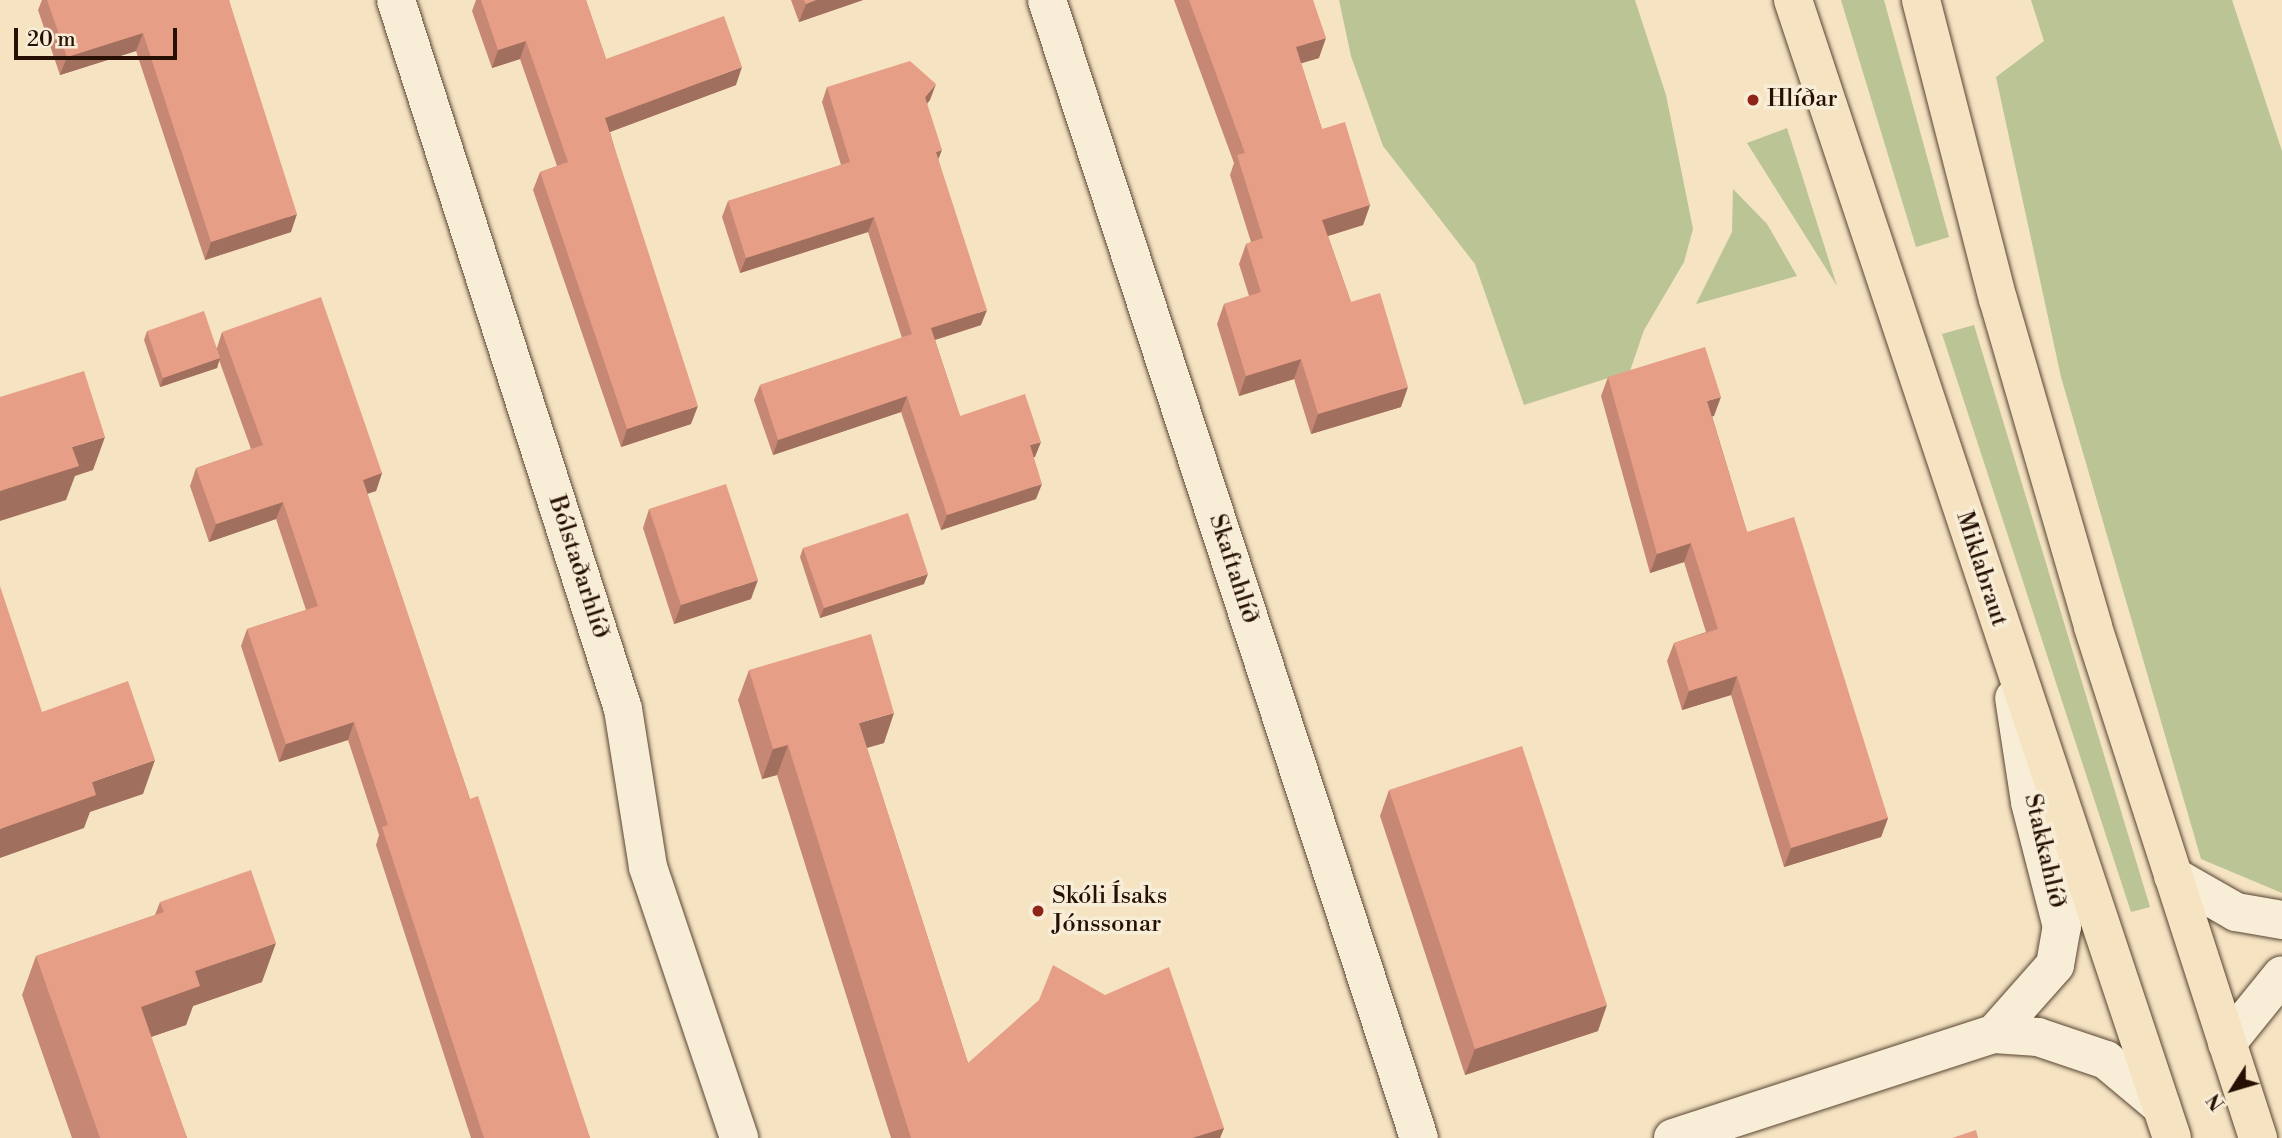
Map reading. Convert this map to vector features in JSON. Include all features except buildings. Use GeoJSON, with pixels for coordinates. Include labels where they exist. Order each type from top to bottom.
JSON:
{"type":"FeatureCollection","features":[{"type":"Feature","properties":{"kind":"highway","name":"Miklabraut"},"geometry":{"type":"LineString","coordinates":[[1793,0],[2166,1122]]}},
{"type":"Feature","properties":{"kind":"highway"},"geometry":{"type":"LineString","coordinates":[[1921,0],[1998,299],[2173,876],[2258,1138]]}},
{"type":"Feature","properties":{"kind":"street","name":"Bólstaðarhlíð"},"geometry":{"type":"LineString","coordinates":[[396,0],[623,709],[648,867],[738,1138]]}},
{"type":"Feature","properties":{"kind":"street","name":"Skaftahlíð"},"geometry":{"type":"LineString","coordinates":[[1047,0],[1419,1138]]}},
{"type":"Feature","properties":{"kind":"street","name":"Stakkahlíð"},"geometry":{"type":"LineString","coordinates":[[1994,1034],[2055,965],[2062,927],[2031,802],[2007,646]]}},
{"type":"Feature","properties":{"kind":"street"},"geometry":{"type":"LineString","coordinates":[[2173,876],[2236,912],[2282,920]]}},
{"type":"Feature","properties":{"kind":"street"},"geometry":{"type":"LineString","coordinates":[[2227,1043],[2282,975]]}},
{"type":"Feature","properties":{"kind":"street"},"geometry":{"type":"LineString","coordinates":[[1672,1138],[1994,1034],[2038,1037],[2106,1060],[2166,1122]]}},
{"type":"Feature","properties":{"kind":"green space"},"geometry":{"type":"Polygon","coordinates":[[[1339,0],[1635,0],[1666,95],[1693,229],[1684,262],[1644,330],[1630,371],[1524,405],[1475,264],[1383,146],[1351,56],[1339,0]]]}},
{"type":"Feature","properties":{"kind":"green space"},"geometry":{"type":"Polygon","coordinates":[[[1841,0],[1884,0],[1949,237],[1916,247],[1841,0]]]}},
{"type":"Feature","properties":{"kind":"green space"},"geometry":{"type":"Polygon","coordinates":[[[2031,0],[2232,0],[2282,151],[2282,893],[2201,859],[2061,377],[1996,77],[2044,41],[2031,0]]]}},
{"type":"Feature","properties":{"kind":"green space"},"geometry":{"type":"Polygon","coordinates":[[[1787,128],[1837,286],[1747,143],[1787,128]]]}},
{"type":"Feature","properties":{"kind":"green space"},"geometry":{"type":"Polygon","coordinates":[[[1733,189],[1767,224],[1797,276],[1696,304],[1732,232],[1733,189]]]}},
{"type":"Feature","properties":{"kind":"green space"},"geometry":{"type":"Polygon","coordinates":[[[1974,325],[2150,907],[2131,912],[1942,334],[1974,325]]]}},
{"type":"Feature","properties":{"kind":"place","name":"Hlíðar"},"geometry":{"type":"Point","coordinates":[1753,100]}},
{"type":"Feature","properties":{"kind":"place","name":"Skóli Ísaks Jónssonar"},"geometry":{"type":"Point","coordinates":[1038,911]}}]}
